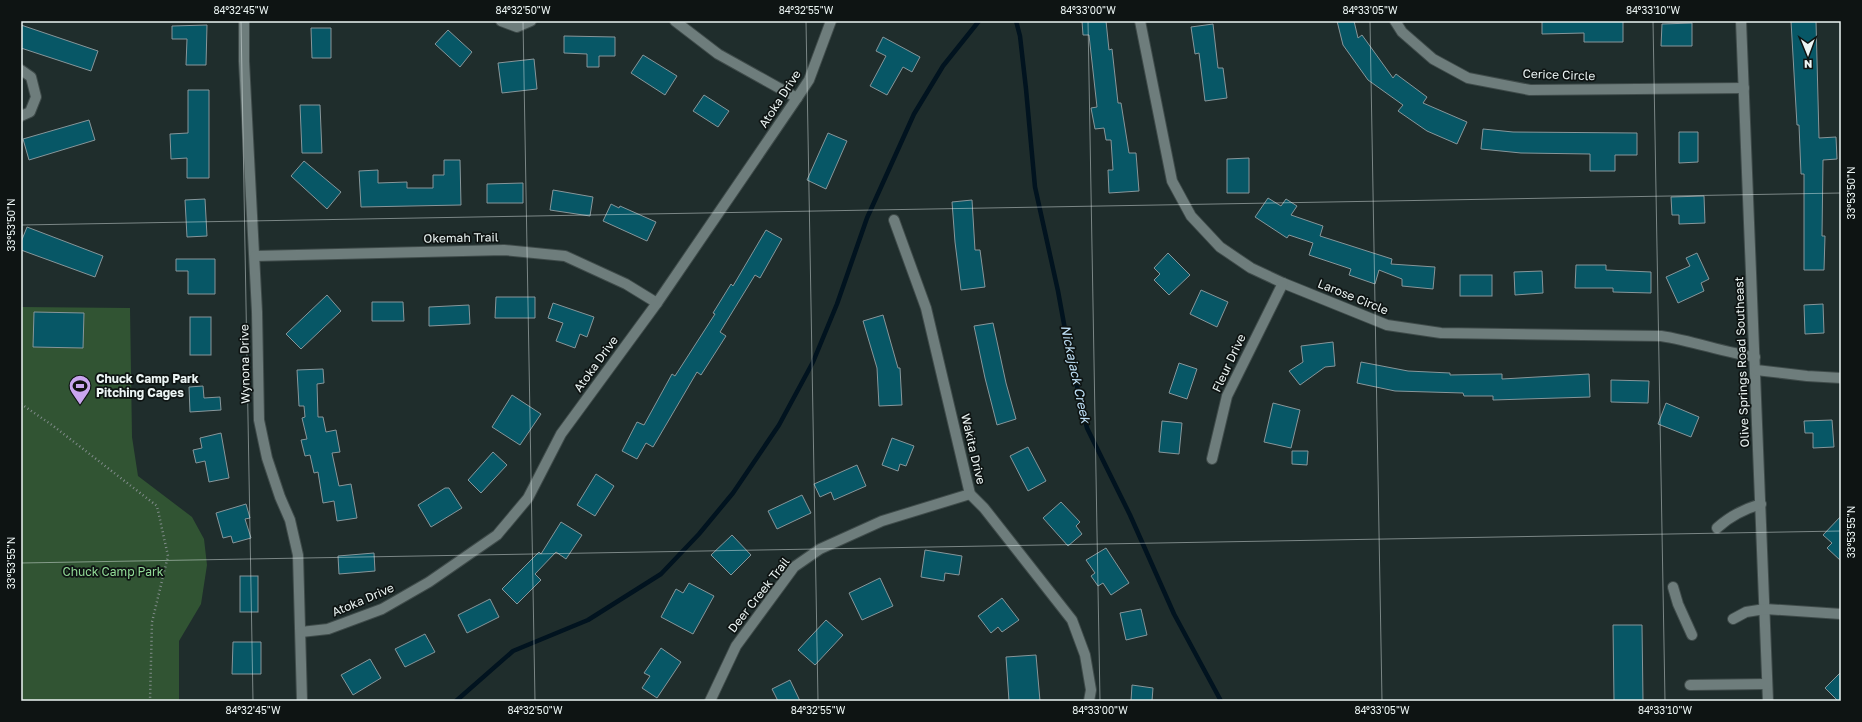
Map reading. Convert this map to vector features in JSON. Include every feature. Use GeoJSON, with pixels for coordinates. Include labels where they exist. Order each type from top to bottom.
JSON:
{"type":"FeatureCollection","features":[{"type":"Feature","properties":{"kind":"street","name":"Wynona Drive"},"geometry":{"type":"LineString","coordinates":[[244,21],[244,61],[255,256],[259,420],[266,458],[290,520],[298,555],[302,701]]}},
{"type":"Feature","properties":{"kind":"street"},"geometry":{"type":"LineString","coordinates":[[501,21],[517,27],[531,21]]}},
{"type":"Feature","properties":{"kind":"street"},"geometry":{"type":"LineString","coordinates":[[675,21],[718,54],[797,98]]}},
{"type":"Feature","properties":{"kind":"street","name":"Atoka Drive"},"geometry":{"type":"LineString","coordinates":[[301,632],[328,629],[382,609],[430,582],[496,535],[528,498],[561,434],[657,303],[809,80],[831,21]]}},
{"type":"Feature","properties":{"kind":"street","name":"Larose Circle"},"geometry":{"type":"LineString","coordinates":[[1140,21],[1172,181],[1191,216],[1220,247],[1251,268],[1283,283],[1387,325],[1441,333],[1661,336],[1736,354],[1755,357]]}},
{"type":"Feature","properties":{"kind":"street","name":"Cerice Circle"},"geometry":{"type":"LineString","coordinates":[[1395,21],[1402,32],[1433,59],[1468,78],[1530,90],[1744,88]]}},
{"type":"Feature","properties":{"kind":"street","name":"Olive Springs Road Southeast"},"geometry":{"type":"LineString","coordinates":[[1741,21],[1768,701]]}},
{"type":"Feature","properties":{"kind":"street"},"geometry":{"type":"LineString","coordinates":[[21,70],[31,77],[36,97],[30,112],[21,116]]}},
{"type":"Feature","properties":{"kind":"street","name":"Wakita Drive"},"geometry":{"type":"LineString","coordinates":[[894,220],[926,308],[970,494],[984,508],[1072,620],[1085,655],[1091,690],[1088,701]]}},
{"type":"Feature","properties":{"kind":"street","name":"Okemah Trail"},"geometry":{"type":"LineString","coordinates":[[255,256],[504,250],[565,256],[626,284],[657,303]]}},
{"type":"Feature","properties":{"kind":"street","name":"Fleur Drive"},"geometry":{"type":"LineString","coordinates":[[1212,459],[1227,396],[1283,283]]}},
{"type":"Feature","properties":{"kind":"street"},"geometry":{"type":"LineString","coordinates":[[1756,370],[1841,378]]}},
{"type":"Feature","properties":{"kind":"street","name":"Deer Creek Trail"},"geometry":{"type":"LineString","coordinates":[[710,701],[736,646],[794,567],[820,549],[882,521],[970,494]]}},
{"type":"Feature","properties":{"kind":"street"},"geometry":{"type":"LineString","coordinates":[[1718,528],[1727,519],[1748,508],[1761,504]]}},
{"type":"Feature","properties":{"kind":"street"},"geometry":{"type":"LineString","coordinates":[[1673,587],[1678,604],[1692,635]]}},
{"type":"Feature","properties":{"kind":"street"},"geometry":{"type":"LineString","coordinates":[[1734,619],[1746,612],[1765,609],[1841,614]]}},
{"type":"Feature","properties":{"kind":"street"},"geometry":{"type":"LineString","coordinates":[[1690,685],[1767,684]]}},
{"type":"Feature","properties":{"kind":"path"},"geometry":{"type":"LineString","coordinates":[[21,404],[52,425],[157,506],[168,556],[152,622],[150,701]]}},
{"type":"Feature","properties":{"kind":"green space","name":"Chuck Camp Park"},"geometry":{"type":"Polygon","coordinates":[[[21,307],[130,308],[132,437],[138,476],[192,517],[204,539],[207,565],[201,604],[179,641],[179,701],[21,701],[21,307]]]}},
{"type":"Feature","properties":{"kind":"building"},"geometry":{"type":"Polygon","coordinates":[[[1082,21],[1106,21],[1109,50],[1112,49],[1118,103],[1121,103],[1129,153],[1136,153],[1139,191],[1109,193],[1108,170],[1113,170],[1111,140],[1106,140],[1104,128],[1095,129],[1091,108],[1097,107],[1089,35],[1083,35],[1082,21]]]}},
{"type":"Feature","properties":{"kind":"building"},"geometry":{"type":"Polygon","coordinates":[[[1337,21],[1354,21],[1358,38],[1362,35],[1393,78],[1396,74],[1427,97],[1423,103],[1467,122],[1457,144],[1427,131],[1398,111],[1403,105],[1368,80],[1343,45],[1337,21]]]}},
{"type":"Feature","properties":{"kind":"building"},"geometry":{"type":"Polygon","coordinates":[[[1542,21],[1623,21],[1623,42],[1584,42],[1584,33],[1542,34],[1542,21]]]}},
{"type":"Feature","properties":{"kind":"building"},"geometry":{"type":"Polygon","coordinates":[[[1791,21],[1816,21],[1819,138],[1836,137],[1837,159],[1823,160],[1822,236],[1825,236],[1824,270],[1804,270],[1804,174],[1801,174],[1799,125],[1797,125],[1791,21]]]}},
{"type":"Feature","properties":{"kind":"building"},"geometry":{"type":"Polygon","coordinates":[[[1692,23],[1692,46],[1661,46],[1662,24],[1692,23]]]}},
{"type":"Feature","properties":{"kind":"building"},"geometry":{"type":"Polygon","coordinates":[[[1213,24],[1218,68],[1223,68],[1227,98],[1205,101],[1199,53],[1195,54],[1191,27],[1213,24]]]}},
{"type":"Feature","properties":{"kind":"building"},"geometry":{"type":"Polygon","coordinates":[[[21,25],[98,51],[91,71],[21,48],[21,25]]]}},
{"type":"Feature","properties":{"kind":"building"},"geometry":{"type":"Polygon","coordinates":[[[207,25],[206,65],[186,65],[187,39],[172,39],[172,26],[207,25]]]}},
{"type":"Feature","properties":{"kind":"building"},"geometry":{"type":"Polygon","coordinates":[[[311,28],[331,28],[331,58],[312,58],[311,28]]]}},
{"type":"Feature","properties":{"kind":"building"},"geometry":{"type":"Polygon","coordinates":[[[448,30],[472,52],[460,67],[435,44],[448,30]]]}},
{"type":"Feature","properties":{"kind":"building"},"geometry":{"type":"Polygon","coordinates":[[[564,36],[615,37],[615,56],[599,56],[599,67],[587,67],[587,54],[564,53],[564,36]]]}},
{"type":"Feature","properties":{"kind":"building"},"geometry":{"type":"Polygon","coordinates":[[[883,37],[920,57],[912,72],[903,67],[887,95],[870,86],[886,56],[876,51],[883,37]]]}},
{"type":"Feature","properties":{"kind":"building"},"geometry":{"type":"Polygon","coordinates":[[[643,55],[677,76],[665,95],[631,73],[643,55]]]}},
{"type":"Feature","properties":{"kind":"building"},"geometry":{"type":"Polygon","coordinates":[[[534,59],[537,89],[502,93],[498,63],[534,59]]]}},
{"type":"Feature","properties":{"kind":"building"},"geometry":{"type":"Polygon","coordinates":[[[188,90],[209,90],[209,178],[187,178],[187,158],[171,159],[170,134],[188,133],[188,90]]]}},
{"type":"Feature","properties":{"kind":"building"},"geometry":{"type":"Polygon","coordinates":[[[704,95],[729,111],[718,127],[693,111],[704,95]]]}},
{"type":"Feature","properties":{"kind":"building"},"geometry":{"type":"Polygon","coordinates":[[[300,105],[320,105],[322,153],[302,153],[300,105]]]}},
{"type":"Feature","properties":{"kind":"building"},"geometry":{"type":"Polygon","coordinates":[[[89,120],[95,140],[29,160],[23,139],[89,120]]]}},
{"type":"Feature","properties":{"kind":"building"},"geometry":{"type":"Polygon","coordinates":[[[1483,129],[1513,132],[1637,133],[1637,155],[1615,155],[1615,171],[1590,171],[1590,154],[1521,153],[1481,149],[1483,129]]]}},
{"type":"Feature","properties":{"kind":"building"},"geometry":{"type":"Polygon","coordinates":[[[1679,132],[1698,132],[1698,162],[1679,163],[1679,132]]]}},
{"type":"Feature","properties":{"kind":"building"},"geometry":{"type":"Polygon","coordinates":[[[828,133],[847,141],[826,189],[807,180],[828,133]]]}},
{"type":"Feature","properties":{"kind":"building"},"geometry":{"type":"Polygon","coordinates":[[[1249,158],[1249,193],[1227,193],[1227,159],[1249,158]]]}},
{"type":"Feature","properties":{"kind":"building"},"geometry":{"type":"Polygon","coordinates":[[[444,160],[460,160],[461,205],[361,207],[359,171],[378,170],[378,183],[407,182],[407,188],[433,188],[433,175],[444,175],[444,160]]]}},
{"type":"Feature","properties":{"kind":"building"},"geometry":{"type":"Polygon","coordinates":[[[304,161],[341,192],[327,209],[291,176],[304,161]]]}},
{"type":"Feature","properties":{"kind":"building"},"geometry":{"type":"Polygon","coordinates":[[[523,183],[523,203],[487,203],[487,184],[523,183]]]}},
{"type":"Feature","properties":{"kind":"building"},"geometry":{"type":"Polygon","coordinates":[[[553,190],[593,197],[590,216],[550,210],[553,190]]]}},
{"type":"Feature","properties":{"kind":"building"},"geometry":{"type":"Polygon","coordinates":[[[1704,196],[1705,223],[1679,224],[1679,215],[1672,215],[1671,197],[1704,196]]]}},
{"type":"Feature","properties":{"kind":"building"},"geometry":{"type":"Polygon","coordinates":[[[1268,198],[1281,206],[1286,199],[1297,206],[1291,215],[1323,226],[1320,236],[1392,259],[1391,264],[1435,267],[1433,289],[1402,286],[1402,279],[1379,270],[1375,284],[1349,275],[1351,269],[1309,255],[1313,243],[1289,235],[1287,238],[1255,217],[1268,198]]]}},
{"type":"Feature","properties":{"kind":"building"},"geometry":{"type":"Polygon","coordinates":[[[205,199],[207,236],[187,237],[185,200],[205,199]]]}},
{"type":"Feature","properties":{"kind":"building"},"geometry":{"type":"Polygon","coordinates":[[[972,200],[975,250],[980,250],[985,287],[961,290],[952,202],[972,200]]]}},
{"type":"Feature","properties":{"kind":"building"},"geometry":{"type":"Polygon","coordinates":[[[611,204],[619,208],[620,206],[656,222],[647,241],[603,221],[611,204]]]}},
{"type":"Feature","properties":{"kind":"building"},"geometry":{"type":"Polygon","coordinates":[[[27,227],[103,256],[95,277],[21,250],[21,242],[27,227]]]}},
{"type":"Feature","properties":{"kind":"building"},"geometry":{"type":"Polygon","coordinates":[[[766,230],[782,239],[760,278],[755,275],[720,332],[726,336],[701,375],[697,372],[653,447],[646,443],[637,459],[622,451],[637,422],[644,425],[672,374],[675,376],[715,314],[713,313],[731,284],[733,286],[766,230]]]}},
{"type":"Feature","properties":{"kind":"building"},"geometry":{"type":"Polygon","coordinates":[[[1168,253],[1190,275],[1169,295],[1154,280],[1160,274],[1154,268],[1168,253]]]}},
{"type":"Feature","properties":{"kind":"building"},"geometry":{"type":"Polygon","coordinates":[[[1697,253],[1709,279],[1701,283],[1704,291],[1678,303],[1666,277],[1690,266],[1686,258],[1697,253]]]}},
{"type":"Feature","properties":{"kind":"building"},"geometry":{"type":"Polygon","coordinates":[[[176,259],[215,259],[215,294],[188,294],[188,271],[176,271],[176,259]]]}},
{"type":"Feature","properties":{"kind":"building"},"geometry":{"type":"Polygon","coordinates":[[[1576,265],[1606,265],[1606,270],[1651,272],[1651,293],[1613,292],[1613,288],[1575,288],[1576,265]]]}},
{"type":"Feature","properties":{"kind":"building"},"geometry":{"type":"Polygon","coordinates":[[[1542,271],[1543,293],[1515,295],[1514,272],[1542,271]]]}},
{"type":"Feature","properties":{"kind":"building"},"geometry":{"type":"Polygon","coordinates":[[[1460,275],[1492,275],[1492,296],[1460,296],[1460,275]]]}},
{"type":"Feature","properties":{"kind":"building"},"geometry":{"type":"Polygon","coordinates":[[[1201,290],[1228,302],[1217,327],[1190,314],[1201,290]]]}},
{"type":"Feature","properties":{"kind":"building"},"geometry":{"type":"Polygon","coordinates":[[[327,295],[341,311],[301,349],[286,334],[327,295]]]}},
{"type":"Feature","properties":{"kind":"building"},"geometry":{"type":"Polygon","coordinates":[[[496,297],[535,297],[535,318],[495,318],[496,297]]]}},
{"type":"Feature","properties":{"kind":"building"},"geometry":{"type":"Polygon","coordinates":[[[372,302],[403,302],[404,321],[372,321],[372,302]]]}},
{"type":"Feature","properties":{"kind":"building"},"geometry":{"type":"Polygon","coordinates":[[[553,303],[594,317],[587,337],[580,334],[575,348],[556,341],[563,323],[548,318],[553,303]]]}},
{"type":"Feature","properties":{"kind":"building"},"geometry":{"type":"Polygon","coordinates":[[[1823,304],[1824,333],[1805,334],[1804,305],[1823,304]]]}},
{"type":"Feature","properties":{"kind":"building"},"geometry":{"type":"Polygon","coordinates":[[[469,305],[470,324],[429,326],[429,307],[469,305]]]}},
{"type":"Feature","properties":{"kind":"building"},"geometry":{"type":"Polygon","coordinates":[[[34,312],[84,313],[83,348],[33,347],[34,312]]]}},
{"type":"Feature","properties":{"kind":"building"},"geometry":{"type":"Polygon","coordinates":[[[883,315],[898,368],[900,368],[902,405],[879,406],[877,368],[863,321],[883,315]]]}},
{"type":"Feature","properties":{"kind":"building"},"geometry":{"type":"Polygon","coordinates":[[[190,317],[211,317],[211,355],[190,355],[190,317]]]}},
{"type":"Feature","properties":{"kind":"building"},"geometry":{"type":"Polygon","coordinates":[[[993,323],[1006,383],[1016,419],[997,425],[974,326],[993,323]]]}},
{"type":"Feature","properties":{"kind":"building"},"geometry":{"type":"Polygon","coordinates":[[[1333,342],[1335,366],[1325,367],[1300,385],[1289,371],[1303,362],[1301,346],[1333,342]]]}},
{"type":"Feature","properties":{"kind":"building"},"geometry":{"type":"Polygon","coordinates":[[[1361,362],[1408,371],[1450,373],[1450,375],[1502,374],[1502,379],[1589,374],[1590,397],[1493,400],[1493,396],[1464,396],[1463,393],[1395,391],[1357,383],[1361,362]]]}},
{"type":"Feature","properties":{"kind":"building"},"geometry":{"type":"Polygon","coordinates":[[[1179,363],[1197,369],[1187,399],[1169,393],[1179,363]]]}},
{"type":"Feature","properties":{"kind":"building"},"geometry":{"type":"Polygon","coordinates":[[[323,369],[324,383],[317,384],[318,417],[323,417],[326,432],[336,430],[340,452],[332,453],[339,486],[351,484],[357,518],[337,521],[334,501],[323,503],[318,472],[314,473],[310,455],[305,456],[301,440],[307,439],[302,418],[305,417],[304,406],[299,406],[297,370],[323,369]]]}},
{"type":"Feature","properties":{"kind":"building"},"geometry":{"type":"Polygon","coordinates":[[[1611,380],[1649,381],[1648,403],[1611,402],[1611,380]]]}},
{"type":"Feature","properties":{"kind":"building"},"geometry":{"type":"Polygon","coordinates":[[[203,386],[204,398],[220,397],[221,410],[190,412],[189,387],[203,386]]]}},
{"type":"Feature","properties":{"kind":"building"},"geometry":{"type":"Polygon","coordinates":[[[512,395],[541,414],[520,445],[492,427],[512,395]]]}},
{"type":"Feature","properties":{"kind":"building"},"geometry":{"type":"Polygon","coordinates":[[[1273,403],[1300,410],[1291,448],[1264,442],[1273,403]]]}},
{"type":"Feature","properties":{"kind":"building"},"geometry":{"type":"Polygon","coordinates":[[[1666,403],[1699,417],[1691,437],[1658,424],[1666,403]]]}},
{"type":"Feature","properties":{"kind":"building"},"geometry":{"type":"Polygon","coordinates":[[[1832,420],[1834,447],[1813,448],[1813,433],[1805,433],[1804,421],[1832,420]]]}},
{"type":"Feature","properties":{"kind":"building"},"geometry":{"type":"Polygon","coordinates":[[[1162,421],[1182,423],[1179,454],[1159,452],[1162,421]]]}},
{"type":"Feature","properties":{"kind":"building"},"geometry":{"type":"Polygon","coordinates":[[[221,433],[229,478],[209,482],[205,461],[196,463],[193,450],[202,448],[200,438],[221,433]]]}},
{"type":"Feature","properties":{"kind":"building"},"geometry":{"type":"Polygon","coordinates":[[[892,438],[914,446],[906,466],[900,464],[898,471],[882,465],[892,438]]]}},
{"type":"Feature","properties":{"kind":"building"},"geometry":{"type":"Polygon","coordinates":[[[1028,447],[1046,481],[1028,491],[1010,456],[1028,447]]]}},
{"type":"Feature","properties":{"kind":"building"},"geometry":{"type":"Polygon","coordinates":[[[1292,451],[1308,451],[1307,465],[1292,464],[1292,451]]]}},
{"type":"Feature","properties":{"kind":"building"},"geometry":{"type":"Polygon","coordinates":[[[493,452],[507,465],[481,493],[468,480],[493,452]]]}},
{"type":"Feature","properties":{"kind":"building"},"geometry":{"type":"Polygon","coordinates":[[[857,465],[866,486],[834,500],[831,492],[820,497],[814,484],[857,465]]]}},
{"type":"Feature","properties":{"kind":"building"},"geometry":{"type":"Polygon","coordinates":[[[596,474],[614,486],[595,516],[577,505],[596,474]]]}},
{"type":"Feature","properties":{"kind":"building"},"geometry":{"type":"Polygon","coordinates":[[[445,488],[449,488],[462,508],[431,527],[418,505],[445,488]]]}},
{"type":"Feature","properties":{"kind":"building"},"geometry":{"type":"Polygon","coordinates":[[[802,495],[811,513],[777,529],[768,511],[802,495]]]}},
{"type":"Feature","properties":{"kind":"building"},"geometry":{"type":"Polygon","coordinates":[[[1061,502],[1080,522],[1076,526],[1082,534],[1068,546],[1043,518],[1061,502]]]}},
{"type":"Feature","properties":{"kind":"building"},"geometry":{"type":"Polygon","coordinates":[[[246,504],[250,518],[245,519],[251,538],[233,543],[231,536],[223,538],[216,513],[246,504]]]}},
{"type":"Feature","properties":{"kind":"building"},"geometry":{"type":"Polygon","coordinates":[[[1841,516],[1841,561],[1827,548],[1832,543],[1823,535],[1841,516]]]}},
{"type":"Feature","properties":{"kind":"building"},"geometry":{"type":"Polygon","coordinates":[[[561,522],[582,535],[566,559],[556,552],[535,574],[541,580],[517,604],[502,589],[539,552],[541,554],[561,522]]]}},
{"type":"Feature","properties":{"kind":"building"},"geometry":{"type":"Polygon","coordinates":[[[732,535],[751,555],[731,575],[711,555],[732,535]]]}},
{"type":"Feature","properties":{"kind":"building"},"geometry":{"type":"Polygon","coordinates":[[[1106,548],[1129,583],[1111,595],[1103,583],[1098,586],[1091,576],[1095,573],[1086,560],[1106,548]]]}},
{"type":"Feature","properties":{"kind":"building"},"geometry":{"type":"Polygon","coordinates":[[[925,550],[962,556],[959,575],[945,573],[944,581],[921,577],[925,550]]]}},
{"type":"Feature","properties":{"kind":"building"},"geometry":{"type":"Polygon","coordinates":[[[374,553],[375,571],[339,574],[338,556],[374,553]]]}},
{"type":"Feature","properties":{"kind":"building"},"geometry":{"type":"Polygon","coordinates":[[[240,576],[258,576],[258,612],[240,612],[240,576]]]}},
{"type":"Feature","properties":{"kind":"building"},"geometry":{"type":"Polygon","coordinates":[[[880,578],[893,606],[862,620],[849,593],[880,578]]]}},
{"type":"Feature","properties":{"kind":"building"},"geometry":{"type":"Polygon","coordinates":[[[689,583],[714,596],[693,634],[661,617],[676,589],[683,593],[689,583]]]}},
{"type":"Feature","properties":{"kind":"building"},"geometry":{"type":"Polygon","coordinates":[[[1002,598],[1019,620],[1002,632],[998,627],[991,633],[978,616],[1002,598]]]}},
{"type":"Feature","properties":{"kind":"building"},"geometry":{"type":"Polygon","coordinates":[[[490,599],[499,617],[467,633],[458,615],[490,599]]]}},
{"type":"Feature","properties":{"kind":"building"},"geometry":{"type":"Polygon","coordinates":[[[1141,609],[1147,635],[1126,640],[1120,613],[1141,609]]]}},
{"type":"Feature","properties":{"kind":"building"},"geometry":{"type":"Polygon","coordinates":[[[826,620],[843,635],[815,665],[798,650],[826,620]]]}},
{"type":"Feature","properties":{"kind":"building"},"geometry":{"type":"Polygon","coordinates":[[[1613,625],[1642,625],[1643,701],[1614,701],[1613,625]]]}},
{"type":"Feature","properties":{"kind":"building"},"geometry":{"type":"Polygon","coordinates":[[[425,634],[435,652],[405,667],[395,649],[425,634]]]}},
{"type":"Feature","properties":{"kind":"building"},"geometry":{"type":"Polygon","coordinates":[[[233,642],[261,642],[261,674],[232,674],[233,642]]]}},
{"type":"Feature","properties":{"kind":"building"},"geometry":{"type":"Polygon","coordinates":[[[661,648],[681,662],[657,698],[642,688],[650,676],[644,673],[661,648]]]}},
{"type":"Feature","properties":{"kind":"building"},"geometry":{"type":"Polygon","coordinates":[[[1036,655],[1040,701],[1009,701],[1006,657],[1036,655]]]}},
{"type":"Feature","properties":{"kind":"building"},"geometry":{"type":"Polygon","coordinates":[[[370,659],[381,678],[353,695],[341,675],[370,659]]]}},
{"type":"Feature","properties":{"kind":"building"},"geometry":{"type":"Polygon","coordinates":[[[1841,672],[1841,701],[1838,701],[1825,688],[1841,672]]]}},
{"type":"Feature","properties":{"kind":"building"},"geometry":{"type":"Polygon","coordinates":[[[790,680],[800,701],[778,701],[772,689],[790,680]]]}},
{"type":"Feature","properties":{"kind":"building"},"geometry":{"type":"Polygon","coordinates":[[[1132,685],[1153,688],[1152,701],[1131,701],[1132,685]]]}},
{"type":"Feature","properties":{"kind":"waterway"},"geometry":{"type":"LineString","coordinates":[[456,701],[513,651],[588,620],[661,574],[699,534],[733,493],[779,425],[813,362],[837,304],[867,218],[914,114],[943,66],[979,21]]}},
{"type":"Feature","properties":{"kind":"waterway","name":"Nickajack Creek"},"geometry":{"type":"LineString","coordinates":[[1016,21],[1020,36],[1035,187],[1058,291],[1070,357],[1087,428],[1130,515],[1174,614],[1221,701]]}},
{"type":"Feature","properties":{"kind":"place","name":"Chuck Camp Park Pitching Cages"},"geometry":{"type":"Point","coordinates":[80,406]}}]}
